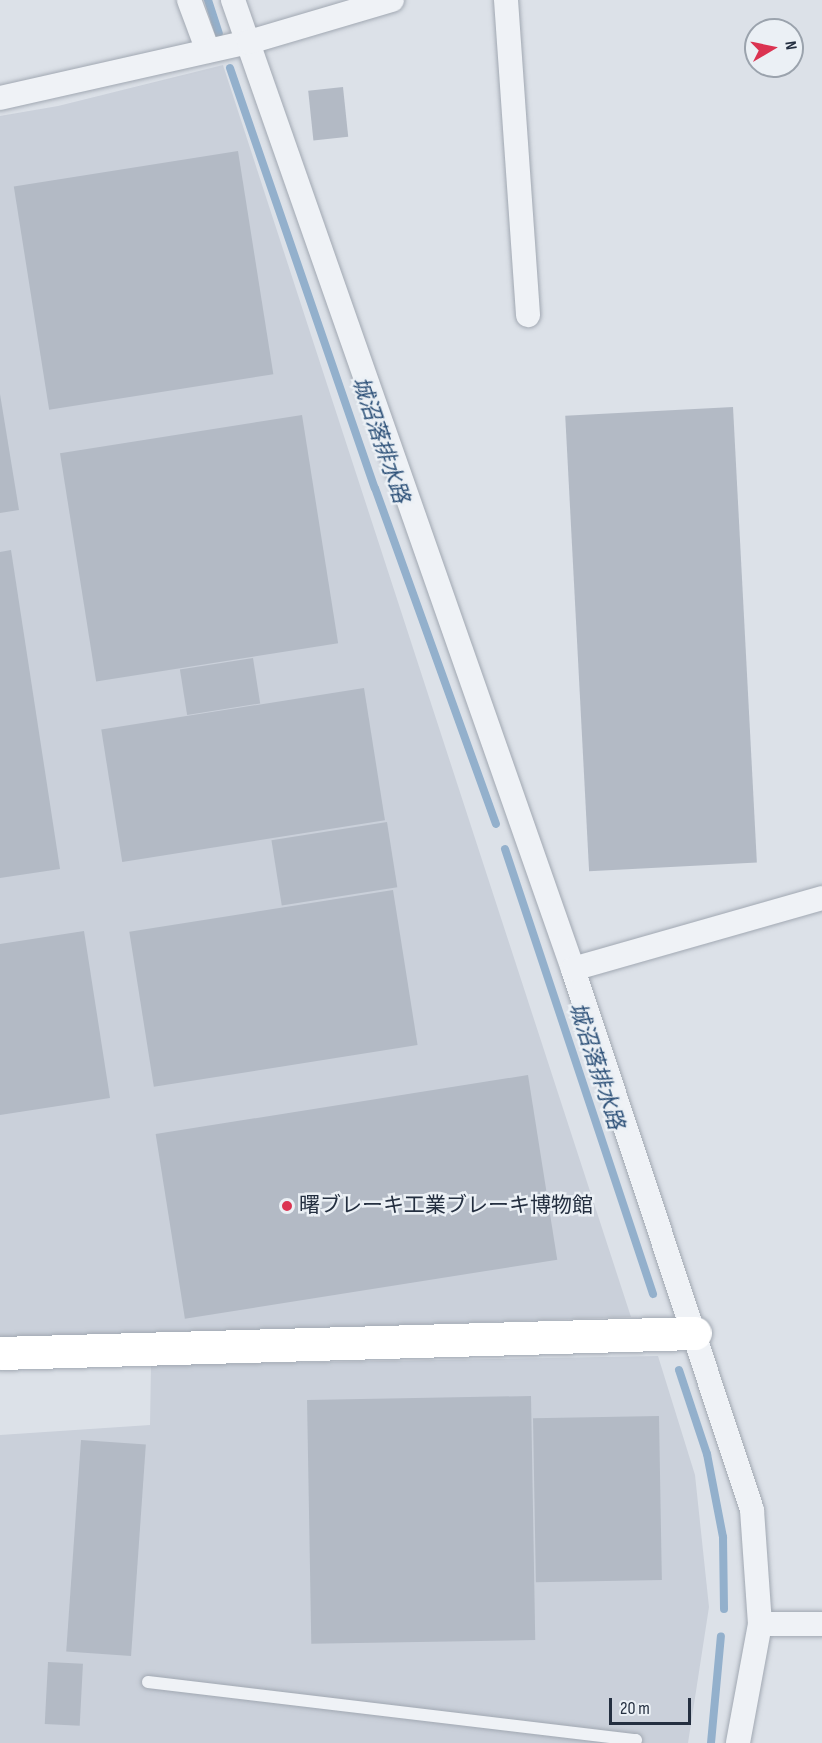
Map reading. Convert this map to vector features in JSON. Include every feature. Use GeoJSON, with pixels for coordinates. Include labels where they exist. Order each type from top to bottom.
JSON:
{"type":"FeatureCollection","features":[{"type":"Feature","properties":{"kind":"street"},"geometry":{"type":"LineString","coordinates":[[189,0],[208,51]]}},
{"type":"Feature","properties":{"kind":"street"},"geometry":{"type":"LineString","coordinates":[[233,0],[573,969],[752,1510],[760,1624],[738,1743]]}},
{"type":"Feature","properties":{"kind":"street"},"geometry":{"type":"LineString","coordinates":[[0,98],[249,42],[392,0]]}},
{"type":"Feature","properties":{"kind":"street"},"geometry":{"type":"LineString","coordinates":[[506,0],[528,315]]}},
{"type":"Feature","properties":{"kind":"street"},"geometry":{"type":"LineString","coordinates":[[573,969],[822,898]]}},
{"type":"Feature","properties":{"kind":"street"},"geometry":{"type":"LineString","coordinates":[[0,1353],[695,1333]]}},
{"type":"Feature","properties":{"kind":"street"},"geometry":{"type":"LineString","coordinates":[[760,1624],[822,1624]]}},
{"type":"Feature","properties":{"kind":"lane"},"geometry":{"type":"LineString","coordinates":[[148,1682],[636,1740],[635,1743]]}},
{"type":"Feature","properties":{"kind":"shaded area"},"geometry":{"type":"Polygon","coordinates":[[[223,65],[631,1317],[0,1339],[0,116],[58,106],[223,65]]]}},
{"type":"Feature","properties":{"kind":"shaded area"},"geometry":{"type":"Polygon","coordinates":[[[658,1356],[695,1475],[709,1607],[688,1743],[0,1743],[0,1435],[150,1425],[151,1365],[658,1356]]]}},
{"type":"Feature","properties":{"kind":"building"},"geometry":{"type":"Polygon","coordinates":[[[343,87],[348,137],[313,140],[308,91],[343,87]]]}},
{"type":"Feature","properties":{"kind":"building"},"geometry":{"type":"Polygon","coordinates":[[[238,151],[273,374],[49,410],[14,187],[238,151]]]}},
{"type":"Feature","properties":{"kind":"building"},"geometry":{"type":"Polygon","coordinates":[[[0,394],[19,510],[0,513],[0,394]]]}},
{"type":"Feature","properties":{"kind":"building"},"geometry":{"type":"Polygon","coordinates":[[[733,407],[757,862],[589,871],[565,416],[733,407]]]}},
{"type":"Feature","properties":{"kind":"building"},"geometry":{"type":"Polygon","coordinates":[[[302,415],[338,643],[96,681],[60,453],[302,415]]]}},
{"type":"Feature","properties":{"kind":"building"},"geometry":{"type":"Polygon","coordinates":[[[11,550],[60,869],[0,878],[0,552],[11,550]]]}},
{"type":"Feature","properties":{"kind":"building"},"geometry":{"type":"Polygon","coordinates":[[[253,658],[260,703],[187,715],[180,670],[253,658]]]}},
{"type":"Feature","properties":{"kind":"building"},"geometry":{"type":"Polygon","coordinates":[[[364,688],[385,820],[122,862],[101,730],[364,688]]]}},
{"type":"Feature","properties":{"kind":"building"},"geometry":{"type":"Polygon","coordinates":[[[387,822],[397,887],[282,905],[271,840],[387,822]]]}},
{"type":"Feature","properties":{"kind":"building"},"geometry":{"type":"Polygon","coordinates":[[[393,890],[418,1045],[154,1087],[129,932],[393,890]]]}},
{"type":"Feature","properties":{"kind":"building"},"geometry":{"type":"Polygon","coordinates":[[[84,931],[110,1098],[0,1115],[0,944],[84,931]]]}},
{"type":"Feature","properties":{"kind":"building"},"geometry":{"type":"Polygon","coordinates":[[[528,1075],[557,1260],[185,1319],[156,1134],[528,1075]]]}},
{"type":"Feature","properties":{"kind":"building"},"geometry":{"type":"Polygon","coordinates":[[[531,1396],[535,1640],[311,1644],[307,1400],[531,1396]]]}},
{"type":"Feature","properties":{"kind":"building"},"geometry":{"type":"Polygon","coordinates":[[[659,1416],[662,1580],[536,1582],[533,1418],[659,1416]]]}},
{"type":"Feature","properties":{"kind":"building"},"geometry":{"type":"Polygon","coordinates":[[[81,1440],[146,1445],[131,1656],[66,1651],[81,1440]]]}},
{"type":"Feature","properties":{"kind":"building"},"geometry":{"type":"Polygon","coordinates":[[[48,1662],[83,1664],[80,1726],[45,1724],[48,1662]]]}},
{"type":"Feature","properties":{"kind":"waterway","name":"城沼落排水路"},"geometry":{"type":"LineString","coordinates":[[208,0],[219,33]]}},
{"type":"Feature","properties":{"kind":"waterway","name":"城沼落排水路"},"geometry":{"type":"LineString","coordinates":[[230,68],[375,488],[496,824]]}},
{"type":"Feature","properties":{"kind":"waterway","name":"城沼落排水路"},"geometry":{"type":"LineString","coordinates":[[505,849],[653,1294]]}},
{"type":"Feature","properties":{"kind":"waterway","name":"城沼落排水路"},"geometry":{"type":"LineString","coordinates":[[679,1370],[707,1454],[723,1537],[724,1609]]}},
{"type":"Feature","properties":{"kind":"waterway","name":"城沼落排水路"},"geometry":{"type":"LineString","coordinates":[[711,1743],[721,1636]]}},
{"type":"Feature","properties":{"kind":"place","name":"曙ブレーキ工業ブレーキ博物館"},"geometry":{"type":"Point","coordinates":[287,1206]}}]}
